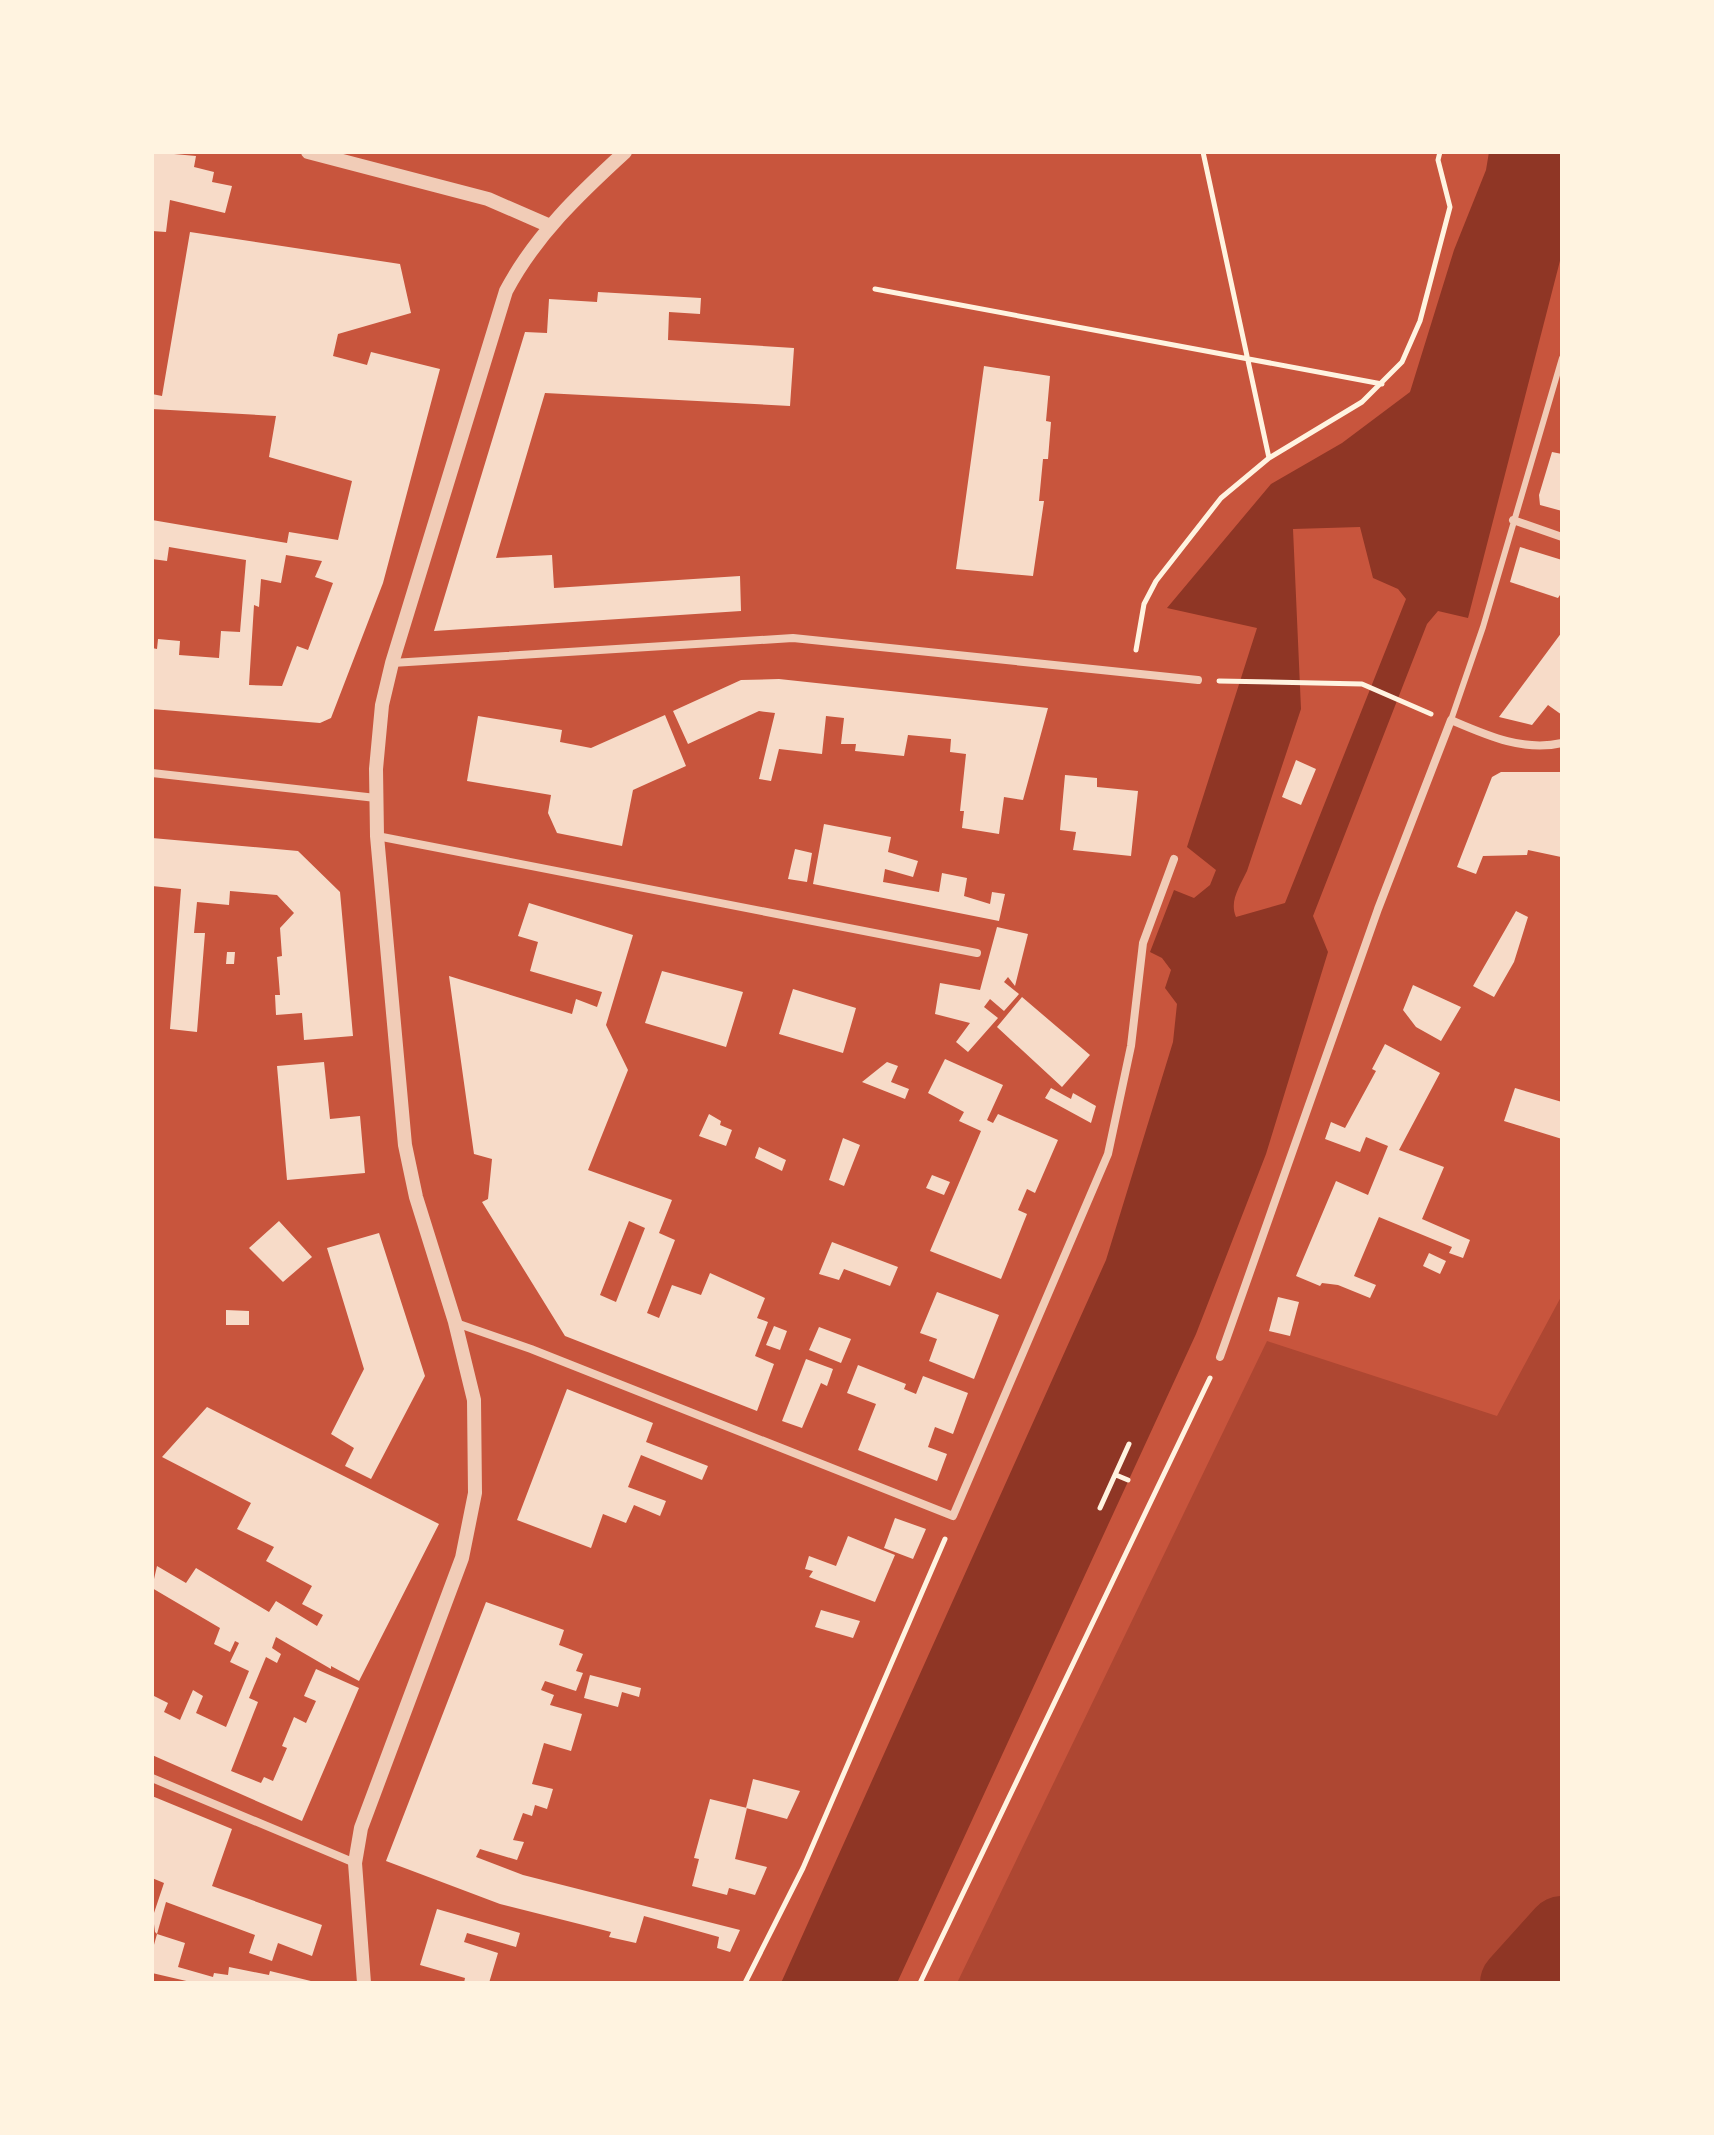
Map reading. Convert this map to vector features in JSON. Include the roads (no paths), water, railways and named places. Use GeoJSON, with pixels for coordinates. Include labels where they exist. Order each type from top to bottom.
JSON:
{"type":"FeatureCollection","features":[{"type":"Feature","properties":{"kind":"street"},"geometry":{"type":"LineString","coordinates":[[308,152],[488,199],[550,226]]}},
{"type":"Feature","properties":{"kind":"street"},"geometry":{"type":"LineString","coordinates":[[364,1983],[355,1863],[361,1828],[442,1619],[472,1515],[475,1412],[470,1375],[416,1197],[405,1145],[377,836],[378,728],[392,663],[494,321],[517,269],[550,226],[625,152]]}},
{"type":"Feature","properties":{"kind":"street"},"geometry":{"type":"LineString","coordinates":[[1513,520],[1562,537]]}},
{"type":"Feature","properties":{"kind":"street"},"geometry":{"type":"LineString","coordinates":[[392,663],[793,638],[1198,680]]}},
{"type":"Feature","properties":{"kind":"street"},"geometry":{"type":"LineString","coordinates":[[1220,1357],[1378,909],[1451,720],[1506,741],[1536,746],[1562,743]]}},
{"type":"Feature","properties":{"kind":"street"},"geometry":{"type":"LineString","coordinates":[[152,773],[376,798]]}},
{"type":"Feature","properties":{"kind":"street"},"geometry":{"type":"LineString","coordinates":[[377,836],[977,953]]}},
{"type":"Feature","properties":{"kind":"street"},"geometry":{"type":"LineString","coordinates":[[455,1322],[531,1349],[953,1516],[1108,1154],[1131,1046],[1143,943],[1174,859]]}},
{"type":"Feature","properties":{"kind":"street"},"geometry":{"type":"LineString","coordinates":[[152,1778],[355,1863]]}},
{"type":"Feature","properties":{"kind":"lane"},"geometry":{"type":"LineString","coordinates":[[1451,720],[1483,627],[1562,358]]}},
{"type":"Feature","properties":{"kind":"waterway"},"geometry":{"type":"LineString","coordinates":[[1516,1983],[1562,1932]]}}]}
